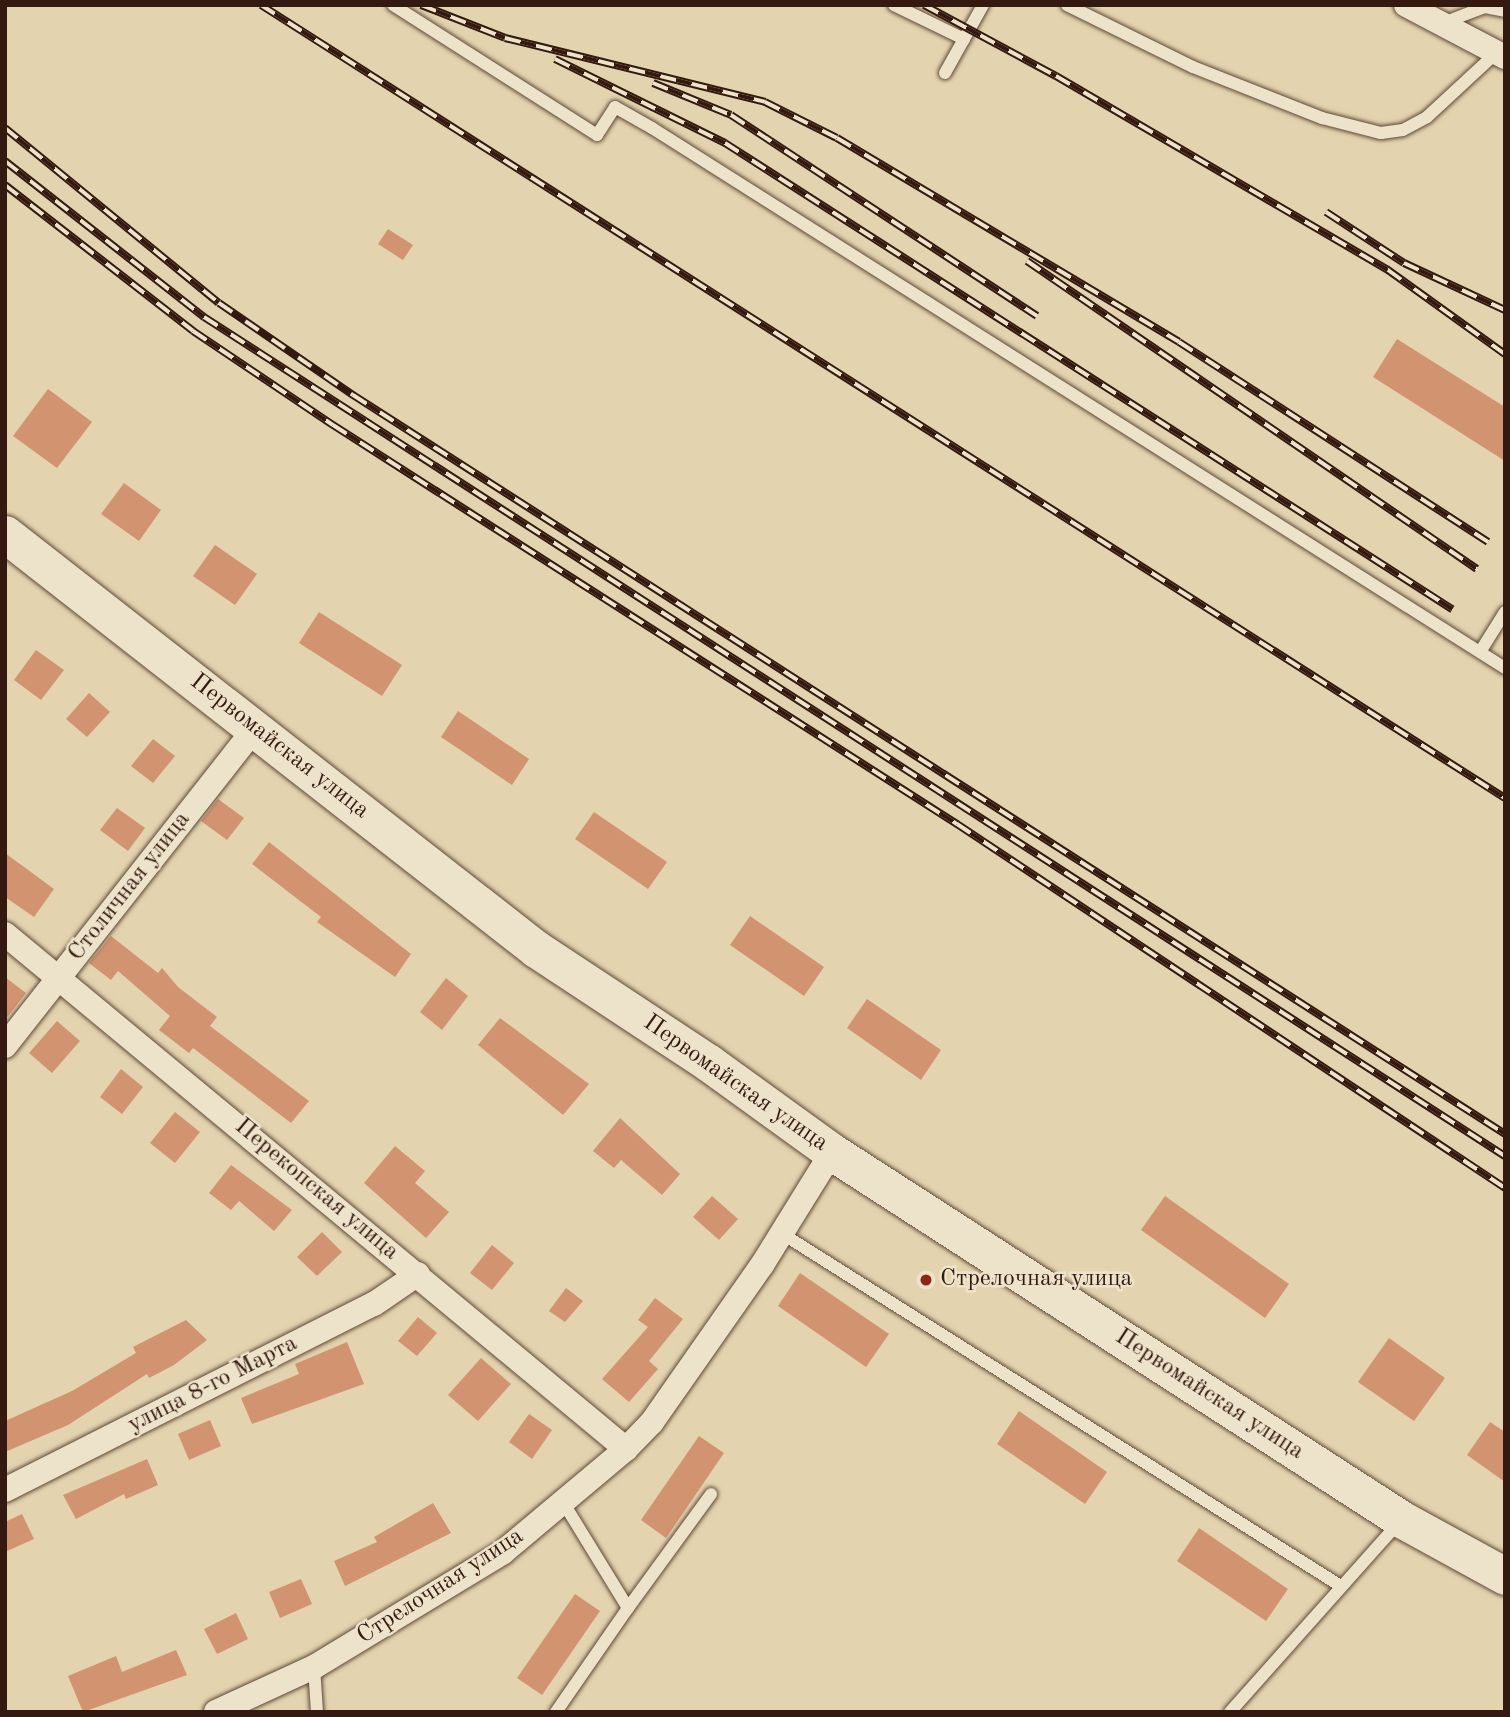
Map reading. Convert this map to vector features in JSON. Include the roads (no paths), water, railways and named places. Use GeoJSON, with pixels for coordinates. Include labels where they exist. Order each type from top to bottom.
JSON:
{"type":"FeatureCollection","features":[{"type":"Feature","properties":{"kind":"main road","name":"Первомайская улица"},"geometry":{"type":"LineString","coordinates":[[5,534],[536,949],[709,1063],[832,1152],[1401,1519],[1505,1576]]}},
{"type":"Feature","properties":{"kind":"street"},"geometry":{"type":"LineString","coordinates":[[1406,5],[1500,55]]}},
{"type":"Feature","properties":{"kind":"street","name":"Столичная улица"},"geometry":{"type":"LineString","coordinates":[[5,1046],[255,728]]}},
{"type":"Feature","properties":{"kind":"street","name":"Перекопская улица"},"geometry":{"type":"LineString","coordinates":[[5,934],[626,1449]]}},
{"type":"Feature","properties":{"kind":"street","name":"Стрелочная улица"},"geometry":{"type":"LineString","coordinates":[[216,1712],[314,1667],[502,1553],[626,1449],[652,1422],[781,1233],[832,1152]]}},
{"type":"Feature","properties":{"kind":"street","name":"улица 8-го Марта"},"geometry":{"type":"LineString","coordinates":[[5,1490],[373,1304],[418,1274]]}},
{"type":"Feature","properties":{"kind":"lane"},"geometry":{"type":"LineString","coordinates":[[393,5],[597,135],[615,107],[652,128],[1505,668]]}},
{"type":"Feature","properties":{"kind":"lane"},"geometry":{"type":"LineString","coordinates":[[894,5],[964,39]]}},
{"type":"Feature","properties":{"kind":"lane"},"geometry":{"type":"LineString","coordinates":[[945,73],[983,5]]}},
{"type":"Feature","properties":{"kind":"lane"},"geometry":{"type":"LineString","coordinates":[[1067,5],[1193,67],[1322,118],[1381,133],[1403,130],[1427,117],[1500,55]]}},
{"type":"Feature","properties":{"kind":"lane"},"geometry":{"type":"LineString","coordinates":[[1443,23],[1485,7],[1505,11]]}},
{"type":"Feature","properties":{"kind":"lane"},"geometry":{"type":"LineString","coordinates":[[1480,652],[1505,612]]}},
{"type":"Feature","properties":{"kind":"lane"},"geometry":{"type":"LineString","coordinates":[[781,1233],[1339,1584]]}},
{"type":"Feature","properties":{"kind":"lane"},"geometry":{"type":"LineString","coordinates":[[555,1712],[711,1494]]}},
{"type":"Feature","properties":{"kind":"lane"},"geometry":{"type":"LineString","coordinates":[[563,1502],[628,1608]]}},
{"type":"Feature","properties":{"kind":"lane"},"geometry":{"type":"LineString","coordinates":[[1230,1712],[1339,1584],[1401,1519]]}},
{"type":"Feature","properties":{"kind":"lane"},"geometry":{"type":"LineString","coordinates":[[314,1667],[317,1712]]}},
{"type":"Feature","properties":{"kind":"railway"},"geometry":{"type":"LineString","coordinates":[[261,5],[1505,798]]}},
{"type":"Feature","properties":{"kind":"railway"},"geometry":{"type":"LineString","coordinates":[[421,5],[505,38],[765,102],[837,138],[1179,342],[1488,542]]}},
{"type":"Feature","properties":{"kind":"railway"},"geometry":{"type":"LineString","coordinates":[[924,5],[1056,76],[1388,270],[1505,354]]}},
{"type":"Feature","properties":{"kind":"railway"},"geometry":{"type":"LineString","coordinates":[[555,59],[725,143],[1452,609]]}},
{"type":"Feature","properties":{"kind":"railway"},"geometry":{"type":"LineString","coordinates":[[653,83],[731,115],[1037,316]]}},
{"type":"Feature","properties":{"kind":"railway"},"geometry":{"type":"LineString","coordinates":[[5,128],[219,303],[353,395],[1505,1134]]}},
{"type":"Feature","properties":{"kind":"railway"},"geometry":{"type":"LineString","coordinates":[[5,161],[204,317],[1505,1156]]}},
{"type":"Feature","properties":{"kind":"railway"},"geometry":{"type":"LineString","coordinates":[[5,185],[193,331],[333,425],[957,824],[1505,1188]]}},
{"type":"Feature","properties":{"kind":"railway"},"geometry":{"type":"LineString","coordinates":[[1326,212],[1404,263],[1505,310]]}},
{"type":"Feature","properties":{"kind":"railway"},"geometry":{"type":"LineString","coordinates":[[1027,261],[1477,569]]}},
{"type":"Feature","properties":{"kind":"place","name":"Стрелочная улица"},"geometry":{"type":"Point","coordinates":[926,1280]}}]}
